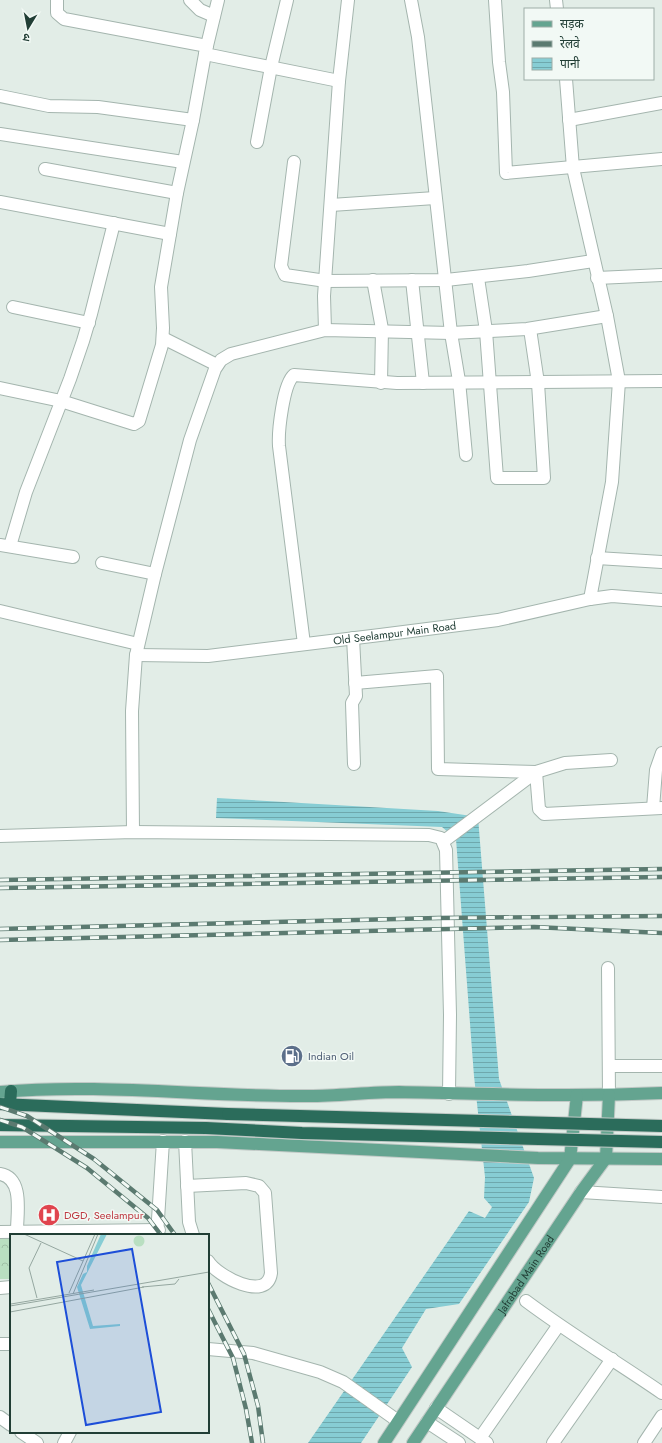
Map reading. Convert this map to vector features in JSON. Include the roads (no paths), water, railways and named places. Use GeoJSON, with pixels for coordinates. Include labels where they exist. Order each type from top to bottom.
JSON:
{"type":"FeatureCollection","features":[{"type":"Feature","properties":{"kind":"highway"},"geometry":{"type":"LineString","coordinates":[[5,1091],[5,1104],[236,1114],[662,1126]]}},
{"type":"Feature","properties":{"kind":"highway"},"geometry":{"type":"LineString","coordinates":[[0,1125],[206,1128],[302,1133],[662,1142]]}},
{"type":"Feature","properties":{"kind":"main road"},"geometry":{"type":"LineString","coordinates":[[5,1091],[162,1091],[310,1096],[375,1093],[609,1095],[662,1092]]}},
{"type":"Feature","properties":{"kind":"main road"},"geometry":{"type":"LineString","coordinates":[[384,1443],[570,1159],[577,1095]]}},
{"type":"Feature","properties":{"kind":"main road"},"geometry":{"type":"LineString","coordinates":[[606,1158],[609,1095]]}},
{"type":"Feature","properties":{"kind":"main road"},"geometry":{"type":"LineString","coordinates":[[0,1142],[185,1141],[538,1158],[662,1158]]}},
{"type":"Feature","properties":{"kind":"main road","name":"Jafrabad Main Road"},"geometry":{"type":"LineString","coordinates":[[413,1443],[581,1192],[606,1158]]}},
{"type":"Feature","properties":{"kind":"street"},"geometry":{"type":"LineString","coordinates":[[57,0],[57,13],[64,20],[206,50],[271,67],[339,81]]}},
{"type":"Feature","properties":{"kind":"street"},"geometry":{"type":"LineString","coordinates":[[190,0],[200,10],[214,16]]}},
{"type":"Feature","properties":{"kind":"street"},"geometry":{"type":"LineString","coordinates":[[0,388],[61,402],[134,424],[138,423],[163,338],[161,287],[177,192],[193,120],[206,50],[218,0]]}},
{"type":"Feature","properties":{"kind":"street"},"geometry":{"type":"LineString","coordinates":[[257,142],[271,67],[287,0]]}},
{"type":"Feature","properties":{"kind":"street"},"geometry":{"type":"LineString","coordinates":[[325,330],[324,315],[339,81],[348,0]]}},
{"type":"Feature","properties":{"kind":"street"},"geometry":{"type":"LineString","coordinates":[[411,0],[418,37],[451,333],[459,381],[466,455]]}},
{"type":"Feature","properties":{"kind":"street"},"geometry":{"type":"LineString","coordinates":[[495,0],[499,62],[503,92],[506,173],[662,160]]}},
{"type":"Feature","properties":{"kind":"street"},"geometry":{"type":"LineString","coordinates":[[566,80],[570,120],[572,168],[607,316],[619,381],[612,482],[590,599]]}},
{"type":"Feature","properties":{"kind":"street"},"geometry":{"type":"LineString","coordinates":[[0,96],[43,105],[98,107],[193,120]]}},
{"type":"Feature","properties":{"kind":"street"},"geometry":{"type":"LineString","coordinates":[[570,120],[662,103]]}},
{"type":"Feature","properties":{"kind":"street"},"geometry":{"type":"LineString","coordinates":[[0,134],[183,162]]}},
{"type":"Feature","properties":{"kind":"street"},"geometry":{"type":"LineString","coordinates":[[294,162],[282,271],[285,275],[326,280],[446,280],[478,278],[593,261]]}},
{"type":"Feature","properties":{"kind":"street"},"geometry":{"type":"LineString","coordinates":[[45,169],[177,192]]}},
{"type":"Feature","properties":{"kind":"street"},"geometry":{"type":"LineString","coordinates":[[331,205],[435,198]]}},
{"type":"Feature","properties":{"kind":"street"},"geometry":{"type":"LineString","coordinates":[[0,202],[170,234]]}},
{"type":"Feature","properties":{"kind":"street"},"geometry":{"type":"LineString","coordinates":[[73,557],[5,545],[61,402],[89,323],[114,223]]}},
{"type":"Feature","properties":{"kind":"street"},"geometry":{"type":"LineString","coordinates":[[597,278],[662,275]]}},
{"type":"Feature","properties":{"kind":"street"},"geometry":{"type":"LineString","coordinates":[[478,278],[486,331],[497,478],[544,478],[538,383],[530,328]]}},
{"type":"Feature","properties":{"kind":"street"},"geometry":{"type":"LineString","coordinates":[[373,280],[382,331],[381,383]]}},
{"type":"Feature","properties":{"kind":"street"},"geometry":{"type":"LineString","coordinates":[[412,280],[422,383]]}},
{"type":"Feature","properties":{"kind":"street"},"geometry":{"type":"LineString","coordinates":[[13,307],[89,323]]}},
{"type":"Feature","properties":{"kind":"street"},"geometry":{"type":"LineString","coordinates":[[133,832],[132,711],[138,646],[190,440],[217,366],[221,360],[235,353],[325,330],[451,333],[530,328],[607,316]]}},
{"type":"Feature","properties":{"kind":"street"},"geometry":{"type":"LineString","coordinates":[[163,338],[217,366]]}},
{"type":"Feature","properties":{"kind":"street"},"geometry":{"type":"LineString","coordinates":[[304,644],[279,446],[280,420],[289,382],[294,375],[300,374],[381,383],[459,381],[538,383],[662,381]]}},
{"type":"Feature","properties":{"kind":"street"},"geometry":{"type":"LineString","coordinates":[[597,558],[662,562]]}},
{"type":"Feature","properties":{"kind":"street"},"geometry":{"type":"LineString","coordinates":[[102,563],[155,574]]}},
{"type":"Feature","properties":{"kind":"street","name":"Old Seelampur Main Road"},"geometry":{"type":"LineString","coordinates":[[0,611],[138,646],[208,656],[498,620],[590,599],[622,596],[662,600]]}},
{"type":"Feature","properties":{"kind":"street"},"geometry":{"type":"LineString","coordinates":[[354,638],[356,696],[352,703],[354,764]]}},
{"type":"Feature","properties":{"kind":"street"},"geometry":{"type":"LineString","coordinates":[[355,683],[438,676],[438,769],[536,772],[566,763],[611,760]]}},
{"type":"Feature","properties":{"kind":"street"},"geometry":{"type":"LineString","coordinates":[[536,772],[539,809],[544,814],[658,808],[656,770],[662,753]]}},
{"type":"Feature","properties":{"kind":"street"},"geometry":{"type":"LineString","coordinates":[[0,836],[133,832],[429,835],[447,838],[536,772]]}},
{"type":"Feature","properties":{"kind":"street"},"geometry":{"type":"LineString","coordinates":[[447,838],[446,850],[450,1015],[449,1094]]}},
{"type":"Feature","properties":{"kind":"street"},"geometry":{"type":"LineString","coordinates":[[608,968],[609,1095]]}},
{"type":"Feature","properties":{"kind":"street"},"geometry":{"type":"LineString","coordinates":[[608,1066],[662,1066]]}},
{"type":"Feature","properties":{"kind":"street"},"geometry":{"type":"LineString","coordinates":[[0,1232],[158,1233],[163,1141]]}},
{"type":"Feature","properties":{"kind":"street"},"geometry":{"type":"LineString","coordinates":[[185,1141],[189,1222],[193,1234]]}},
{"type":"Feature","properties":{"kind":"street"},"geometry":{"type":"LineString","coordinates":[[0,1174],[7,1176],[14,1181],[17,1191],[17,1231]]}},
{"type":"Feature","properties":{"kind":"street"},"geometry":{"type":"LineString","coordinates":[[187,1186],[246,1183],[259,1186],[265,1193],[271,1273],[266,1284],[262,1286],[235,1282],[212,1268],[209,1263]]}},
{"type":"Feature","properties":{"kind":"street"},"geometry":{"type":"LineString","coordinates":[[581,1192],[662,1197]]}},
{"type":"Feature","properties":{"kind":"street"},"geometry":{"type":"LineString","coordinates":[[0,1288],[10,1287]]}},
{"type":"Feature","properties":{"kind":"street"},"geometry":{"type":"LineString","coordinates":[[526,1301],[558,1326],[612,1359],[662,1393]]}},
{"type":"Feature","properties":{"kind":"street"},"geometry":{"type":"LineString","coordinates":[[436,1408],[484,1440],[558,1326]]}},
{"type":"Feature","properties":{"kind":"street"},"geometry":{"type":"LineString","coordinates":[[209,1349],[253,1353],[320,1372],[343,1382],[398,1421]]}},
{"type":"Feature","properties":{"kind":"street"},"geometry":{"type":"LineString","coordinates":[[553,1443],[596,1379],[612,1359]]}},
{"type":"Feature","properties":{"kind":"street"},"geometry":{"type":"LineString","coordinates":[[644,1443],[662,1416]]}},
{"type":"Feature","properties":{"kind":"street"},"geometry":{"type":"LineString","coordinates":[[0,1417],[10,1424]]}},
{"type":"Feature","properties":{"kind":"street"},"geometry":{"type":"LineString","coordinates":[[427,1422],[446,1440],[459,1443]]}},
{"type":"Feature","properties":{"kind":"street"},"geometry":{"type":"LineString","coordinates":[[22,1433],[37,1443]]}},
{"type":"Feature","properties":{"kind":"street"},"geometry":{"type":"LineString","coordinates":[[64,1443],[69,1433]]}},
{"type":"Feature","properties":{"kind":"water"},"geometry":{"type":"Polygon","coordinates":[[[217,798],[438,811],[478,817],[499,1079],[534,1178],[529,1202],[459,1304],[426,1309],[402,1348],[412,1367],[361,1443],[308,1443],[469,1211],[485,1218],[492,1207],[484,1198],[485,1177],[474,1076],[456,839],[442,827],[216,818],[217,798]]]}},
{"type":"Feature","properties":{"kind":"railway"},"geometry":{"type":"LineString","coordinates":[[0,880],[662,869]]}},
{"type":"Feature","properties":{"kind":"railway"},"geometry":{"type":"LineString","coordinates":[[0,888],[662,877]]}},
{"type":"Feature","properties":{"kind":"railway"},"geometry":{"type":"LineString","coordinates":[[0,929],[438,918],[662,916]]}},
{"type":"Feature","properties":{"kind":"railway"},"geometry":{"type":"LineString","coordinates":[[0,940],[534,927],[662,933]]}},
{"type":"Feature","properties":{"kind":"railway"},"geometry":{"type":"LineString","coordinates":[[0,1107],[27,1116],[94,1159],[157,1210],[174,1234]]}},
{"type":"Feature","properties":{"kind":"railway"},"geometry":{"type":"LineString","coordinates":[[0,1120],[22,1127],[87,1168],[148,1218],[160,1234]]}},
{"type":"Feature","properties":{"kind":"railway"},"geometry":{"type":"LineString","coordinates":[[209,1285],[244,1354],[258,1406],[263,1443]]}},
{"type":"Feature","properties":{"kind":"railway"},"geometry":{"type":"LineString","coordinates":[[209,1311],[233,1358],[246,1409],[252,1443]]}},
{"type":"Feature","properties":{"kind":"place","name":"Indian Oil"},"geometry":{"type":"Point","coordinates":[292,1056]}},
{"type":"Feature","properties":{"kind":"place","name":"DGD, Seelampur"},"geometry":{"type":"Point","coordinates":[49,1215]}}]}
